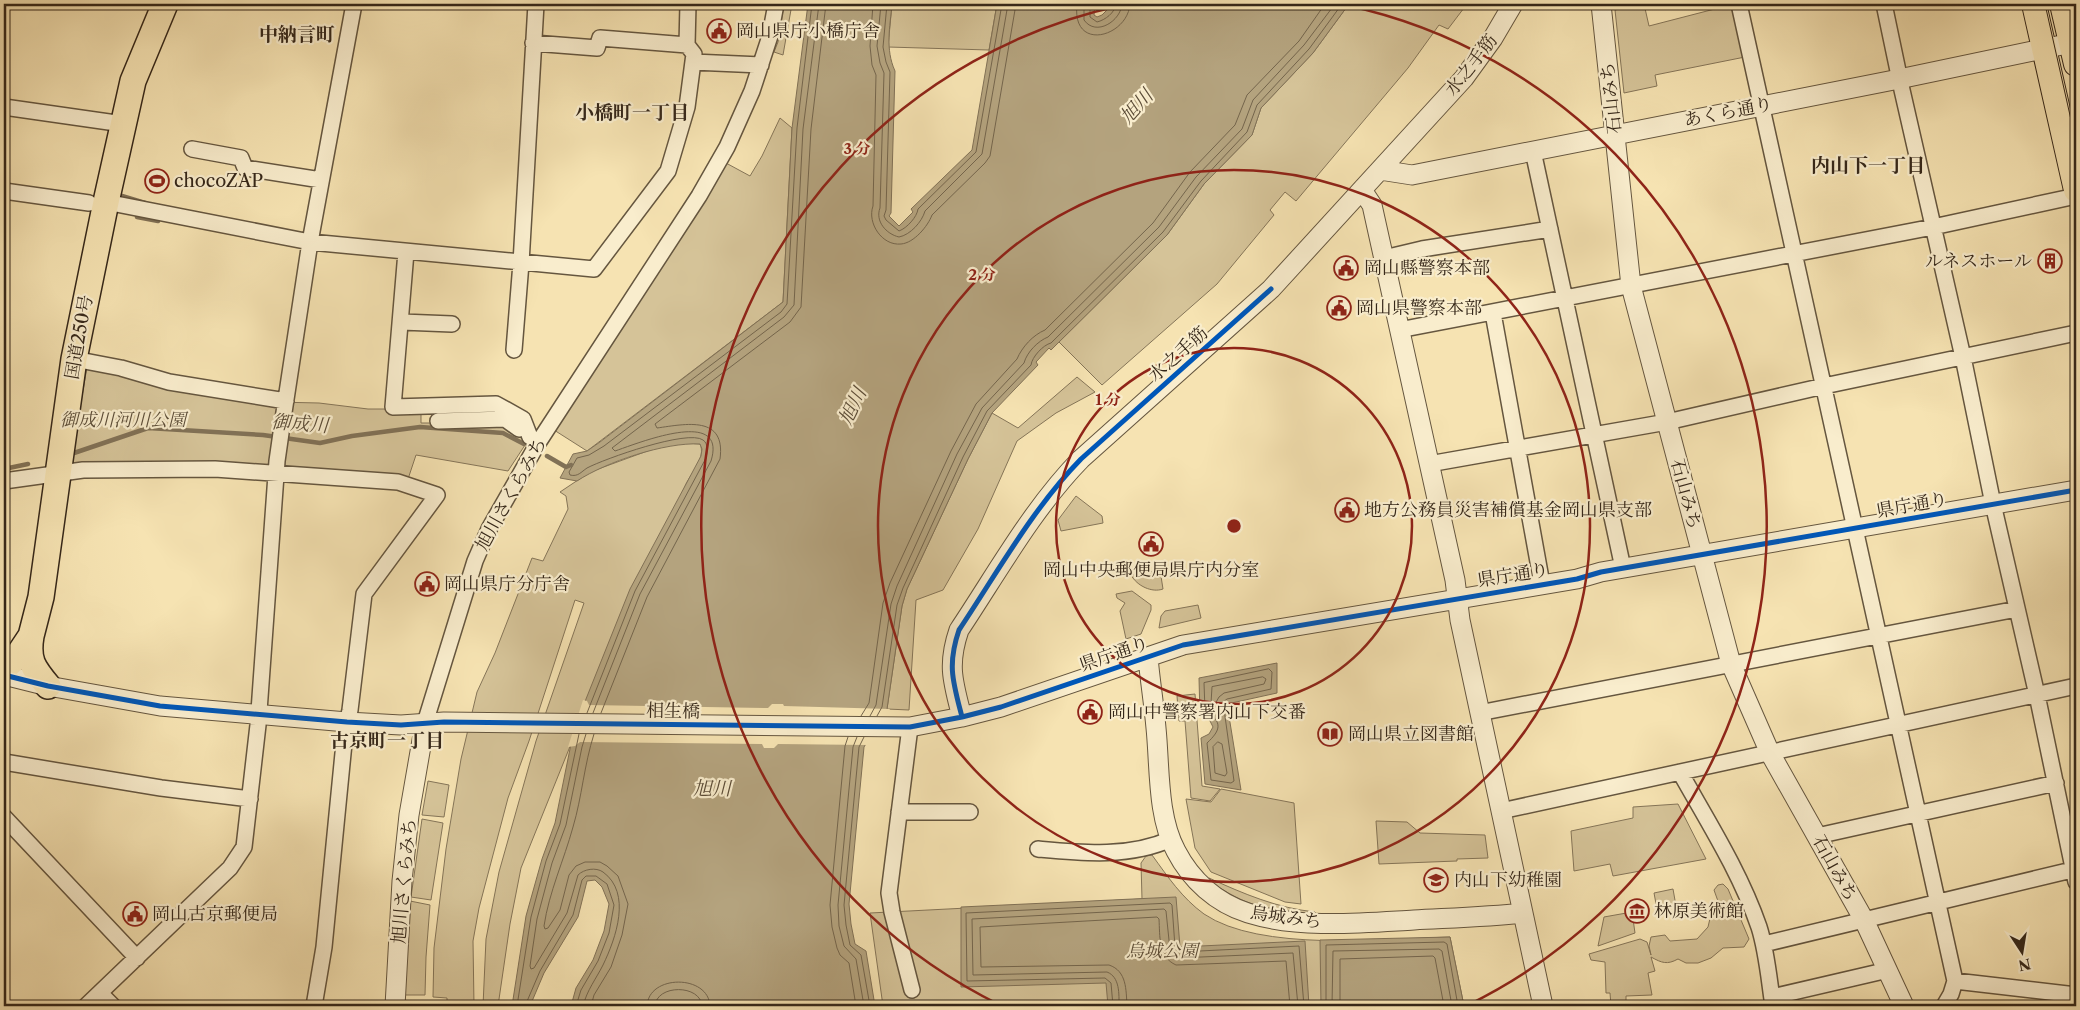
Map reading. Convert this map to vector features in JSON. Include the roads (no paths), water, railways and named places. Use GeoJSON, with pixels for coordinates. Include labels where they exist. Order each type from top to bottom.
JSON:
{"type":"FeatureCollection","features":[{"type":"Feature","properties":{"kind":"highway","name":"国道250号"},"geometry":{"type":"LineString","coordinates":[[4,649],[17,626],[29,594],[98,202],[115,123],[118,77],[149,4]]}},
{"type":"Feature","properties":{"kind":"highway","name":"国道250号"},"geometry":{"type":"LineString","coordinates":[[115,123],[164,4]]}},
{"type":"Feature","properties":{"kind":"highway","name":"国道250号"},"geometry":{"type":"LineString","coordinates":[[4,668],[17,658],[31,636],[41,597],[49,475],[74,359],[98,202]]}},
{"type":"Feature","properties":{"kind":"highway"},"geometry":{"type":"LineString","coordinates":[[31,636],[28,652],[32,666],[48,686]]}},
{"type":"Feature","properties":{"kind":"main road"},"geometry":{"type":"LineString","coordinates":[[2034,4],[2076,190]]}},
{"type":"Feature","properties":{"kind":"main road"},"geometry":{"type":"LineString","coordinates":[[2062,4],[2075,50]]}},
{"type":"Feature","properties":{"kind":"street"},"geometry":{"type":"LineString","coordinates":[[86,1006],[138,958],[238,858],[244,847],[258,714],[277,466],[282,424],[310,242],[354,4]]}},
{"type":"Feature","properties":{"kind":"street"},"geometry":{"type":"LineString","coordinates":[[514,350],[536,4]]}},
{"type":"Feature","properties":{"kind":"street"},"geometry":{"type":"LineString","coordinates":[[4,191],[98,202],[310,242],[594,269],[668,170],[687,107],[694,54],[687,45],[688,4]]}},
{"type":"Feature","properties":{"kind":"street","name":"旭川さくらみち"},"geometry":{"type":"LineString","coordinates":[[395,1006],[402,881],[424,723],[475,560],[488,529],[534,440],[698,196],[727,147],[752,91],[770,36],[776,4]]}},
{"type":"Feature","properties":{"kind":"street","name":"水之手筋"},"geometry":{"type":"LineString","coordinates":[[962,717],[952,669],[952,649],[959,630],[1040,509],[1066,474],[1271,289],[1464,78],[1493,38],[1513,4]]}},
{"type":"Feature","properties":{"kind":"street","name":"石山みち"},"geometry":{"type":"LineString","coordinates":[[1601,4],[1631,286],[1731,664],[1770,753],[1864,920],[1904,1006]]}},
{"type":"Feature","properties":{"kind":"street"},"geometry":{"type":"LineString","coordinates":[[1739,4],[1955,981],[1951,994],[1944,1006]]}},
{"type":"Feature","properties":{"kind":"street"},"geometry":{"type":"LineString","coordinates":[[1764,944],[1938,902],[2075,874],[2037,695],[1992,504],[1963,356],[1899,79],[1884,4]]}},
{"type":"Feature","properties":{"kind":"street"},"geometry":{"type":"LineString","coordinates":[[533,43],[597,48],[600,38],[687,45]]}},
{"type":"Feature","properties":{"kind":"street","name":"あくら通り"},"geometry":{"type":"LineString","coordinates":[[1380,170],[1412,175],[2044,49],[2075,50]]}},
{"type":"Feature","properties":{"kind":"street"},"geometry":{"type":"LineString","coordinates":[[693,62],[760,65]]}},
{"type":"Feature","properties":{"kind":"street"},"geometry":{"type":"LineString","coordinates":[[4,107],[115,123]]}},
{"type":"Feature","properties":{"kind":"street"},"geometry":{"type":"LineString","coordinates":[[192,149],[241,158],[245,168],[321,180]]}},
{"type":"Feature","properties":{"kind":"street"},"geometry":{"type":"LineString","coordinates":[[1533,151],[1623,568]]}},
{"type":"Feature","properties":{"kind":"street"},"geometry":{"type":"LineString","coordinates":[[1362,190],[1372,205],[1400,330],[1457,598],[1479,713],[1543,1006]]}},
{"type":"Feature","properties":{"kind":"street"},"geometry":{"type":"LineString","coordinates":[[1400,330],[1933,227],[2076,196]]}},
{"type":"Feature","properties":{"kind":"street"},"geometry":{"type":"LineString","coordinates":[[1384,258],[1422,249],[1550,229]]}},
{"type":"Feature","properties":{"kind":"street"},"geometry":{"type":"LineString","coordinates":[[406,252],[402,322],[393,407],[496,404],[523,419],[534,440]]}},
{"type":"Feature","properties":{"kind":"street"},"geometry":{"type":"LineString","coordinates":[[1493,313],[1542,584]]}},
{"type":"Feature","properties":{"kind":"street"},"geometry":{"type":"LineString","coordinates":[[402,322],[452,324]]}},
{"type":"Feature","properties":{"kind":"street"},"geometry":{"type":"LineString","coordinates":[[1429,464],[1667,422],[1824,386],[2076,333]]}},
{"type":"Feature","properties":{"kind":"street"},"geometry":{"type":"LineString","coordinates":[[74,359],[121,368],[169,382],[286,402]]}},
{"type":"Feature","properties":{"kind":"street"},"geometry":{"type":"LineString","coordinates":[[438,422],[505,419],[534,440]]}},
{"type":"Feature","properties":{"kind":"street"},"geometry":{"type":"LineString","coordinates":[[4,481],[83,470],[215,469],[277,466],[398,482],[438,495],[364,594],[347,722],[324,947],[314,1006]]}},
{"type":"Feature","properties":{"kind":"street","name":"県庁通り"},"geometry":{"type":"LineString","coordinates":[[906,727],[962,717],[1001,707],[1183,645],[2076,490]]}},
{"type":"Feature","properties":{"kind":"street"},"geometry":{"type":"LineString","coordinates":[[1479,713],[2017,609]]}},
{"type":"Feature","properties":{"kind":"street","name":"烏城みち"},"geometry":{"type":"LineString","coordinates":[[1148,657],[1162,801],[1171,840],[1185,866],[1206,890],[1231,906],[1264,917],[1321,923],[1523,913]]}},
{"type":"Feature","properties":{"kind":"street","name":"相生橋"},"geometry":{"type":"LineString","coordinates":[[4,675],[48,686],[160,706],[347,722],[401,724],[444,722],[906,727]]}},
{"type":"Feature","properties":{"kind":"street"},"geometry":{"type":"LineString","coordinates":[[1501,811],[2076,686]]}},
{"type":"Feature","properties":{"kind":"street"},"geometry":{"type":"LineString","coordinates":[[906,727],[899,812],[889,893],[912,990]]}},
{"type":"Feature","properties":{"kind":"street"},"geometry":{"type":"LineString","coordinates":[[4,762],[161,788],[250,799]]}},
{"type":"Feature","properties":{"kind":"street"},"geometry":{"type":"LineString","coordinates":[[1680,772],[1735,870],[1759,926],[1764,944],[1772,1002],[1888,970]]}},
{"type":"Feature","properties":{"kind":"street"},"geometry":{"type":"LineString","coordinates":[[1817,836],[2056,783]]}},
{"type":"Feature","properties":{"kind":"street"},"geometry":{"type":"LineString","coordinates":[[899,812],[970,812]]}},
{"type":"Feature","properties":{"kind":"street"},"geometry":{"type":"LineString","coordinates":[[4,817],[138,958]]}},
{"type":"Feature","properties":{"kind":"street"},"geometry":{"type":"LineString","coordinates":[[1038,849],[1083,853],[1132,852],[1154,847],[1171,840]]}},
{"type":"Feature","properties":{"kind":"street"},"geometry":{"type":"LineString","coordinates":[[1955,981],[2076,995]]}},
{"type":"Feature","properties":{"kind":"street"},"geometry":{"type":"LineString","coordinates":[[100,993],[113,1006]]}},
{"type":"Feature","properties":{"kind":"water","name":"旭川"},"geometry":{"type":"Polygon","coordinates":[[[808,4],[892,4],[889,46],[895,71],[891,213],[889,216],[899,226],[913,212],[911,209],[972,150],[997,4],[1095,4],[1094,15],[1097,17],[1102,15],[1113,4],[1349,4],[1313,53],[1261,108],[1252,135],[1204,184],[1167,235],[1051,350],[1049,348],[1036,362],[1038,365],[992,413],[968,459],[907,589],[902,606],[887,709],[864,747],[849,904],[855,944],[866,951],[875,1006],[692,1006],[690,1003],[676,1002],[664,1006],[571,1006],[576,988],[593,960],[604,931],[609,904],[602,887],[595,880],[587,881],[578,917],[544,973],[530,1006],[512,1006],[526,916],[542,859],[555,823],[571,744],[586,699],[630,589],[701,456],[702,449],[700,444],[670,446],[619,460],[577,481],[560,478],[573,454],[587,451],[600,442],[783,302],[792,128],[808,4]]]}},
{"type":"Feature","properties":{"kind":"water"},"geometry":{"type":"Polygon","coordinates":[[[1277,663],[1277,693],[1227,704],[1241,790],[1205,784],[1201,738],[1209,734],[1213,727],[1209,719],[1200,716],[1199,678],[1277,663]]]}},
{"type":"Feature","properties":{"kind":"water"},"geometry":{"type":"Polygon","coordinates":[[[1176,897],[1180,947],[1305,941],[1309,1006],[1108,1006],[1106,983],[961,987],[961,907],[1176,897]]]}},
{"type":"Feature","properties":{"kind":"water"},"geometry":{"type":"Polygon","coordinates":[[[1450,937],[1464,1006],[1321,1006],[1320,940],[1450,937]]]}},
{"type":"Feature","properties":{"kind":"waterway"},"geometry":{"type":"LineString","coordinates":[[122,196],[145,203]]}},
{"type":"Feature","properties":{"kind":"waterway"},"geometry":{"type":"LineString","coordinates":[[137,217],[158,221]]}},
{"type":"Feature","properties":{"kind":"waterway","name":"御成川"},"geometry":{"type":"LineString","coordinates":[[74,453],[148,428],[263,435],[320,443],[352,436],[420,427],[503,433],[524,444]]}},
{"type":"Feature","properties":{"kind":"waterway"},"geometry":{"type":"LineString","coordinates":[[547,456],[566,467],[571,465]]}},
{"type":"Feature","properties":{"kind":"waterway"},"geometry":{"type":"LineString","coordinates":[[4,469],[28,464]]}},
{"type":"Feature","properties":{"kind":"tram line"},"geometry":{"type":"LineString","coordinates":[[2045,4],[2076,142]]}},
{"type":"Feature","properties":{"kind":"place","name":"岡山県庁小橋庁舎"},"geometry":{"type":"Point","coordinates":[719,31]}},
{"type":"Feature","properties":{"kind":"place","name":"chocoZAP"},"geometry":{"type":"Point","coordinates":[157,181]}},
{"type":"Feature","properties":{"kind":"place","name":"ルネスホール"},"geometry":{"type":"Point","coordinates":[2050,261]}},
{"type":"Feature","properties":{"kind":"place","name":"岡山縣警察本部"},"geometry":{"type":"Point","coordinates":[1346,268]}},
{"type":"Feature","properties":{"kind":"place","name":"岡山県警察本部"},"geometry":{"type":"Point","coordinates":[1339,308]}},
{"type":"Feature","properties":{"kind":"place","name":"地方公務員災害補償基金岡山県支部"},"geometry":{"type":"Point","coordinates":[1347,510]}},
{"type":"Feature","properties":{"kind":"place","name":"岡山中央郵便局県庁内分室"},"geometry":{"type":"Point","coordinates":[1151,544]}},
{"type":"Feature","properties":{"kind":"place","name":"岡山県庁分庁舎"},"geometry":{"type":"Point","coordinates":[427,584]}},
{"type":"Feature","properties":{"kind":"place","name":"岡山中警察署内山下交番"},"geometry":{"type":"Point","coordinates":[1090,712]}},
{"type":"Feature","properties":{"kind":"place","name":"岡山県立図書館"},"geometry":{"type":"Point","coordinates":[1330,734]}},
{"type":"Feature","properties":{"kind":"place","name":"内山下幼稚園"},"geometry":{"type":"Point","coordinates":[1436,880]}},
{"type":"Feature","properties":{"kind":"place","name":"林原美術館"},"geometry":{"type":"Point","coordinates":[1637,911]}},
{"type":"Feature","properties":{"kind":"place","name":"岡山古京郵便局"},"geometry":{"type":"Point","coordinates":[135,914]}},
{"type":"Feature","properties":{"kind":"district","name":"中納言町"},"geometry":{"type":"Point","coordinates":[297,34]}},
{"type":"Feature","properties":{"kind":"district","name":"小橋町一丁目"},"geometry":{"type":"Point","coordinates":[632,112]}},
{"type":"Feature","properties":{"kind":"district","name":"内山下一丁目"},"geometry":{"type":"Point","coordinates":[1868,165]}},
{"type":"Feature","properties":{"kind":"district","name":"古京町一丁目"},"geometry":{"type":"Point","coordinates":[387,740]}},
{"type":"Feature","properties":{"kind":"park label","name":"御成川河川公園"},"geometry":{"type":"Point","coordinates":[123,420]}},
{"type":"Feature","properties":{"kind":"park label","name":"烏城公園"},"geometry":{"type":"Point","coordinates":[1162,951]}}]}
